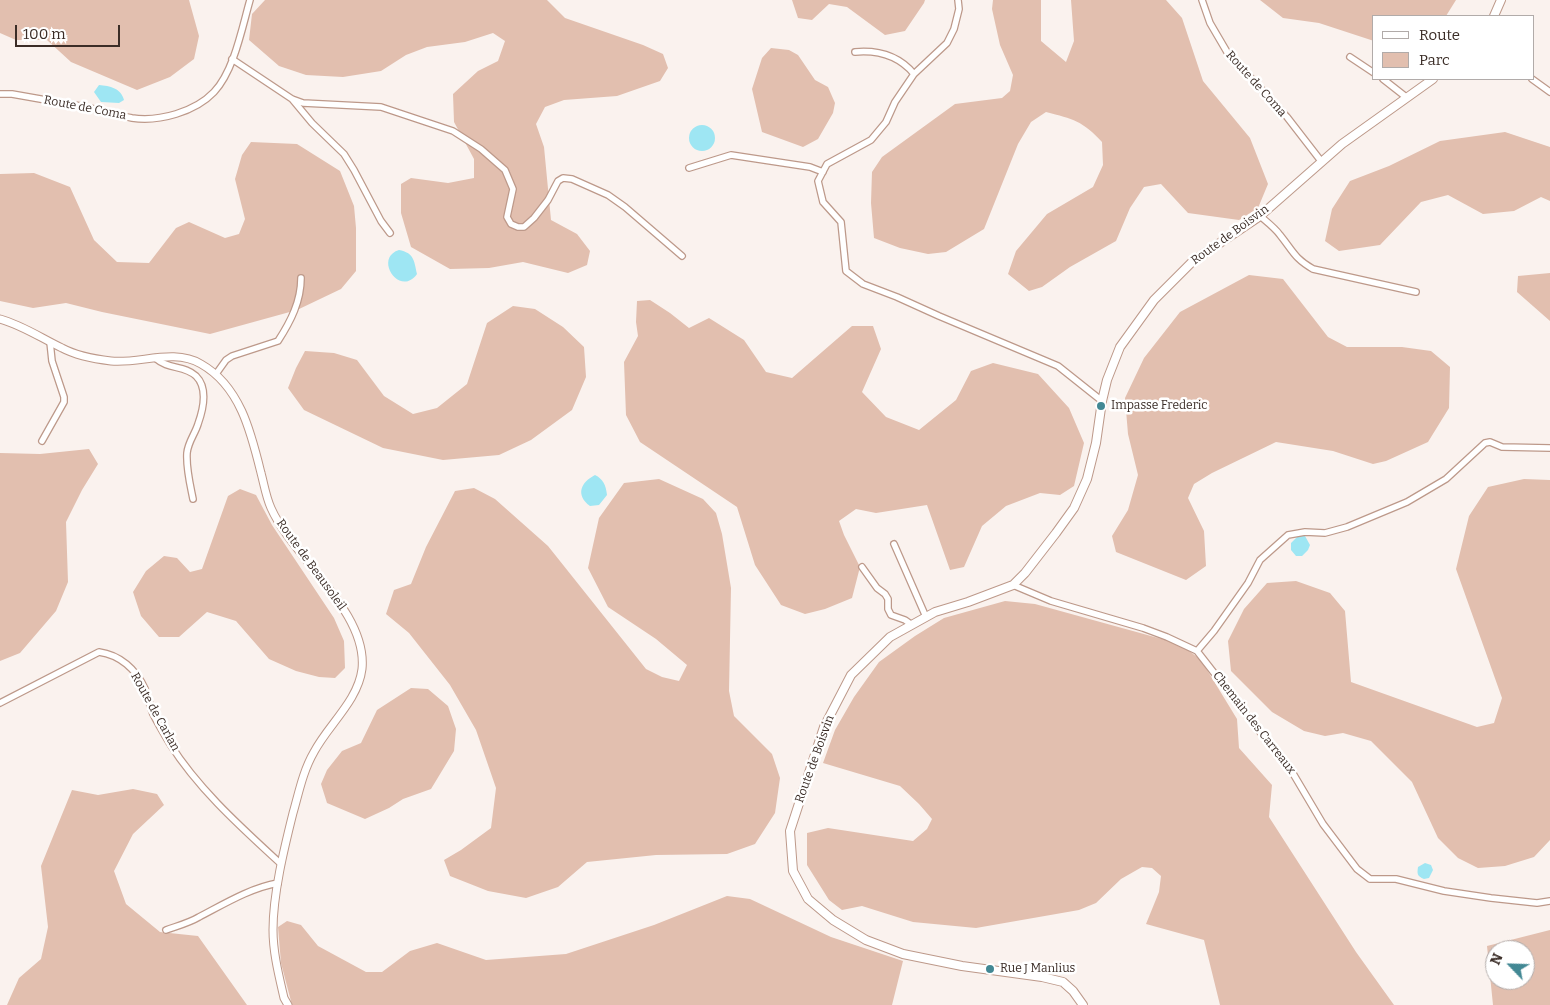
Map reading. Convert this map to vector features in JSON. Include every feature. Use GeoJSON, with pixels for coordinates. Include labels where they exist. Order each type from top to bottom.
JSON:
{"type":"FeatureCollection","features":[{"type":"Feature","properties":{"kind":"main road"},"geometry":{"type":"LineString","coordinates":[[1494,15],[1501,0]]}},
{"type":"Feature","properties":{"kind":"main road","name":"Route de Boisvin"},"geometry":{"type":"LineString","coordinates":[[1082,1005],[1073,991],[1063,982],[1042,977],[962,966],[903,954],[866,940],[833,920],[808,899],[793,871],[790,831],[824,727],[851,675],[890,637],[934,612],[968,602],[1013,585],[1025,573],[1074,508],[1087,479],[1096,444],[1107,380],[1120,347],[1154,300],[1192,261],[1260,216],[1321,161],[1431,80]]}},
{"type":"Feature","properties":{"kind":"street","name":"Route de Coma"},"geometry":{"type":"LineString","coordinates":[[0,94],[12,94],[81,106],[134,118],[160,117],[180,113],[198,104],[214,92],[232,59],[250,0]]}},
{"type":"Feature","properties":{"kind":"street"},"geometry":{"type":"LineString","coordinates":[[958,0],[959,9],[954,30],[947,43],[914,74],[894,102],[886,122],[871,140],[828,164],[818,181],[823,202],[841,222],[846,271],[863,284],[1058,366],[1102,401]]}},
{"type":"Feature","properties":{"kind":"street","name":"Route de Coma"},"geometry":{"type":"LineString","coordinates":[[1202,0],[1210,23],[1227,52],[1287,118],[1321,161]]}},
{"type":"Feature","properties":{"kind":"street"},"geometry":{"type":"LineString","coordinates":[[855,52],[869,51],[887,55],[908,66],[914,74]]}},
{"type":"Feature","properties":{"kind":"street"},"geometry":{"type":"LineString","coordinates":[[1350,57],[1372,71]]}},
{"type":"Feature","properties":{"kind":"street"},"geometry":{"type":"LineString","coordinates":[[232,59],[292,99],[312,123],[344,154],[390,233]]}},
{"type":"Feature","properties":{"kind":"street"},"geometry":{"type":"LineString","coordinates":[[1384,80],[1406,98]]}},
{"type":"Feature","properties":{"kind":"street"},"geometry":{"type":"LineString","coordinates":[[1533,80],[1550,92]]}},
{"type":"Feature","properties":{"kind":"street"},"geometry":{"type":"LineString","coordinates":[[292,99],[303,102],[381,107],[452,131],[481,149],[505,170],[513,189],[507,217],[511,224],[518,227],[524,227],[534,218],[548,200],[558,181],[563,178],[572,179],[608,196],[682,256]]}},
{"type":"Feature","properties":{"kind":"street"},"geometry":{"type":"LineString","coordinates":[[689,168],[731,155],[810,168],[823,172]]}},
{"type":"Feature","properties":{"kind":"street"},"geometry":{"type":"LineString","coordinates":[[1260,216],[1280,235],[1292,254],[1301,263],[1313,269],[1416,292]]}},
{"type":"Feature","properties":{"kind":"street"},"geometry":{"type":"LineString","coordinates":[[216,374],[226,360],[232,356],[278,341],[293,314],[301,289],[302,278]]}},
{"type":"Feature","properties":{"kind":"street","name":"Route de Beausoleil"},"geometry":{"type":"LineString","coordinates":[[0,319],[13,322],[64,350],[85,357],[112,361],[188,358],[200,363],[216,374],[227,385],[235,398],[251,432],[270,507],[282,529],[337,600],[352,624],[361,653],[362,670],[352,697],[319,742],[303,774],[281,864],[273,930],[274,953],[284,998],[288,1005]]}},
{"type":"Feature","properties":{"kind":"street"},"geometry":{"type":"LineString","coordinates":[[42,441],[64,402],[52,361],[50,342]]}},
{"type":"Feature","properties":{"kind":"street"},"geometry":{"type":"LineString","coordinates":[[155,358],[164,365],[190,372],[202,383],[201,414],[196,430],[190,439],[187,454],[193,499]]}},
{"type":"Feature","properties":{"kind":"street"},"geometry":{"type":"LineString","coordinates":[[1197,651],[1214,631],[1248,583],[1260,560],[1288,535],[1306,532],[1325,533],[1347,527],[1407,502],[1446,479],[1485,443],[1490,442],[1502,447],[1550,448]]}},
{"type":"Feature","properties":{"kind":"street"},"geometry":{"type":"LineString","coordinates":[[894,544],[926,617]]}},
{"type":"Feature","properties":{"kind":"street"},"geometry":{"type":"LineString","coordinates":[[862,567],[877,588],[885,594],[891,615],[905,620],[912,625]]}},
{"type":"Feature","properties":{"kind":"street","name":"Chemain des Carreaux"},"geometry":{"type":"LineString","coordinates":[[1013,585],[1052,601],[1143,628],[1197,651],[1264,737],[1288,764],[1323,824],[1357,869],[1370,879],[1396,879],[1444,891],[1491,898],[1537,903],[1550,901]]}},
{"type":"Feature","properties":{"kind":"street","name":"Route de Carlan"},"geometry":{"type":"LineString","coordinates":[[0,704],[99,652],[120,658],[133,670],[144,687],[153,714],[170,745],[200,784],[240,826],[281,864]]}},
{"type":"Feature","properties":{"kind":"street"},"geometry":{"type":"LineString","coordinates":[[166,930],[198,918],[216,907],[263,886],[278,884]]}},
{"type":"Feature","properties":{"kind":"green space"},"geometry":{"type":"Polygon","coordinates":[[[0,0],[189,0],[199,36],[194,59],[170,77],[137,90],[71,62],[47,40],[16,40],[0,33],[0,0]]]}},
{"type":"Feature","properties":{"kind":"green space"},"geometry":{"type":"Polygon","coordinates":[[[265,0],[547,0],[565,18],[643,45],[663,54],[668,68],[660,81],[617,96],[564,100],[545,107],[536,124],[544,147],[551,220],[577,234],[590,251],[587,265],[568,273],[523,262],[489,268],[450,269],[411,247],[401,213],[401,184],[411,178],[448,183],[474,178],[474,159],[454,122],[453,94],[478,71],[498,61],[505,41],[493,33],[465,42],[427,47],[406,55],[381,71],[343,77],[306,75],[279,66],[249,40],[252,14],[265,0]]]}},
{"type":"Feature","properties":{"kind":"green space"},"geometry":{"type":"Polygon","coordinates":[[[792,0],[925,0],[905,31],[885,35],[847,7],[829,4],[812,20],[798,18],[792,0]]]}},
{"type":"Feature","properties":{"kind":"green space"},"geometry":{"type":"Polygon","coordinates":[[[993,0],[1041,0],[1041,41],[1066,62],[1074,41],[1071,0],[1166,0],[1182,18],[1203,81],[1250,138],[1268,184],[1258,208],[1239,220],[1188,213],[1161,184],[1144,187],[1130,208],[1116,241],[1070,267],[1042,287],[1029,291],[1008,274],[1016,251],[1047,214],[1093,187],[1103,165],[1102,142],[1089,129],[1077,122],[1046,112],[1031,122],[1018,144],[984,229],[946,252],[928,254],[900,248],[874,238],[871,203],[872,172],[882,157],[955,104],[1002,98],[1010,91],[1013,75],[1000,45],[992,9],[993,0]]]}},
{"type":"Feature","properties":{"kind":"green space"},"geometry":{"type":"Polygon","coordinates":[[[1260,0],[1456,0],[1447,15],[1372,15],[1372,40],[1319,23],[1283,18],[1260,0]]]}},
{"type":"Feature","properties":{"kind":"green space"},"geometry":{"type":"Polygon","coordinates":[[[771,48],[789,50],[798,55],[815,80],[828,87],[835,103],[833,113],[818,139],[803,147],[762,132],[752,89],[762,58],[771,48]]]}},
{"type":"Feature","properties":{"kind":"green space"},"geometry":{"type":"Polygon","coordinates":[[[1505,132],[1550,147],[1550,201],[1541,197],[1514,211],[1483,214],[1448,195],[1421,202],[1380,245],[1339,251],[1325,241],[1332,209],[1350,181],[1389,166],[1440,141],[1505,132]]]}},
{"type":"Feature","properties":{"kind":"green space"},"geometry":{"type":"Polygon","coordinates":[[[251,142],[297,144],[340,171],[354,206],[356,228],[356,271],[341,289],[297,310],[210,334],[66,303],[33,308],[0,301],[0,174],[34,173],[70,187],[94,240],[117,262],[149,263],[176,228],[189,222],[225,238],[239,234],[245,219],[235,179],[242,155],[251,142]]]}},
{"type":"Feature","properties":{"kind":"green space"},"geometry":{"type":"Polygon","coordinates":[[[1550,273],[1550,321],[1517,292],[1518,276],[1550,273]]]}},
{"type":"Feature","properties":{"kind":"green space"},"geometry":{"type":"Polygon","coordinates":[[[1249,275],[1283,279],[1328,337],[1347,347],[1402,347],[1431,351],[1450,367],[1449,408],[1428,442],[1386,461],[1373,464],[1333,451],[1276,442],[1212,473],[1194,484],[1188,498],[1204,531],[1206,566],[1186,580],[1116,552],[1112,536],[1128,510],[1138,475],[1128,434],[1125,398],[1144,358],[1180,312],[1249,275]]]}},
{"type":"Feature","properties":{"kind":"green space"},"geometry":{"type":"Polygon","coordinates":[[[650,300],[689,328],[709,318],[744,340],[766,372],[792,378],[852,326],[873,326],[881,349],[862,392],[886,417],[919,430],[956,400],[971,371],[993,363],[1038,374],[1069,408],[1084,443],[1074,486],[1060,495],[1040,493],[1006,506],[982,526],[964,567],[950,570],[927,505],[876,513],[856,509],[839,521],[860,567],[852,598],[825,609],[805,614],[781,605],[755,565],[737,507],[640,442],[626,415],[624,362],[638,336],[636,322],[637,301],[650,300]]]}},
{"type":"Feature","properties":{"kind":"green space"},"geometry":{"type":"Polygon","coordinates":[[[513,306],[535,309],[563,327],[584,347],[586,377],[572,410],[531,440],[499,455],[443,460],[383,448],[304,410],[288,388],[305,351],[334,353],[357,360],[384,396],[413,414],[437,408],[467,384],[487,323],[513,306]]]}},
{"type":"Feature","properties":{"kind":"green space"},"geometry":{"type":"Polygon","coordinates":[[[89,449],[98,464],[66,522],[68,582],[56,611],[20,653],[0,661],[0,453],[40,454],[89,449]]]}},
{"type":"Feature","properties":{"kind":"green space"},"geometry":{"type":"Polygon","coordinates":[[[659,479],[703,499],[716,513],[722,534],[731,588],[729,691],[734,716],[772,754],[780,778],[775,813],[755,844],[727,854],[656,855],[587,862],[558,887],[526,898],[488,891],[450,876],[444,860],[491,828],[496,788],[476,730],[450,685],[409,633],[386,614],[394,590],[411,584],[426,547],[455,491],[474,488],[495,499],[548,546],[646,669],[662,677],[679,681],[687,665],[656,639],[608,607],[588,568],[599,518],[624,483],[659,479]]]}},
{"type":"Feature","properties":{"kind":"green space"},"geometry":{"type":"Polygon","coordinates":[[[1524,479],[1550,480],[1550,840],[1534,857],[1505,866],[1478,868],[1458,858],[1438,838],[1412,782],[1371,741],[1343,733],[1325,736],[1304,731],[1272,712],[1231,671],[1228,641],[1244,609],[1267,583],[1296,581],[1330,593],[1345,611],[1351,682],[1477,727],[1494,723],[1502,698],[1456,569],[1469,516],[1488,487],[1524,479]]]}},
{"type":"Feature","properties":{"kind":"green space"},"geometry":{"type":"Polygon","coordinates":[[[240,489],[256,495],[272,525],[334,618],[344,641],[345,668],[335,678],[319,677],[296,671],[269,659],[236,621],[207,612],[179,637],[159,637],[141,616],[133,592],[146,571],[164,556],[177,558],[190,572],[202,569],[228,496],[240,489]]]}},
{"type":"Feature","properties":{"kind":"green space"},"geometry":{"type":"Polygon","coordinates":[[[1005,601],[1035,604],[1180,644],[1201,660],[1237,719],[1239,748],[1272,785],[1269,817],[1356,952],[1394,1005],[1220,1005],[1204,940],[1146,924],[1159,892],[1161,876],[1152,868],[1142,867],[1121,879],[1096,903],[1079,910],[976,928],[913,922],[862,906],[842,910],[829,900],[807,865],[807,833],[828,828],[913,841],[927,829],[932,819],[900,786],[823,763],[835,730],[854,697],[879,662],[915,636],[944,618],[1005,601]]]}},
{"type":"Feature","properties":{"kind":"green space"},"geometry":{"type":"Polygon","coordinates":[[[411,688],[428,689],[448,706],[456,729],[454,751],[431,789],[403,799],[365,819],[327,803],[321,784],[327,770],[342,751],[361,743],[377,710],[411,688]]]}},
{"type":"Feature","properties":{"kind":"green space"},"geometry":{"type":"Polygon","coordinates":[[[133,789],[157,794],[164,805],[133,834],[114,871],[126,904],[160,932],[198,936],[247,1005],[7,1005],[19,978],[41,959],[48,927],[41,866],[72,790],[98,795],[133,789]]]}},
{"type":"Feature","properties":{"kind":"green space"},"geometry":{"type":"Polygon","coordinates":[[[727,896],[750,899],[831,937],[903,961],[892,1005],[292,1005],[281,963],[278,927],[287,921],[301,925],[318,946],[366,972],[382,972],[410,951],[437,943],[486,960],[566,954],[654,925],[727,896]]]}},
{"type":"Feature","properties":{"kind":"green space"},"geometry":{"type":"Polygon","coordinates":[[[1550,930],[1550,1005],[1493,1005],[1491,990],[1535,990],[1535,940],[1511,940],[1550,930]]]}},
{"type":"Feature","properties":{"kind":"water"},"geometry":{"type":"Polygon","coordinates":[[[99,85],[118,90],[124,100],[119,103],[101,102],[94,92],[99,85]]]}},
{"type":"Feature","properties":{"kind":"water"},"geometry":{"type":"Polygon","coordinates":[[[702,125],[711,129],[715,138],[711,147],[702,151],[693,147],[689,138],[693,129],[702,125]]]}},
{"type":"Feature","properties":{"kind":"water"},"geometry":{"type":"Polygon","coordinates":[[[399,250],[410,255],[414,261],[417,274],[410,280],[403,282],[392,274],[388,260],[392,254],[399,250]]]}},
{"type":"Feature","properties":{"kind":"water"},"geometry":{"type":"Polygon","coordinates":[[[595,475],[604,483],[607,495],[599,505],[590,506],[582,498],[581,493],[586,481],[595,475]]]}},
{"type":"Feature","properties":{"kind":"water"},"geometry":{"type":"Polygon","coordinates":[[[1298,536],[1305,536],[1310,545],[1302,556],[1296,556],[1291,550],[1291,543],[1298,536]]]}},
{"type":"Feature","properties":{"kind":"water"},"geometry":{"type":"Polygon","coordinates":[[[1425,863],[1431,865],[1433,870],[1429,878],[1424,879],[1418,874],[1418,867],[1425,863]]]}},
{"type":"Feature","properties":{"kind":"place","name":"Impasse Frederic"},"geometry":{"type":"Point","coordinates":[1101,406]}},
{"type":"Feature","properties":{"kind":"place","name":"Rue J Manlius"},"geometry":{"type":"Point","coordinates":[990,969]}}]}
